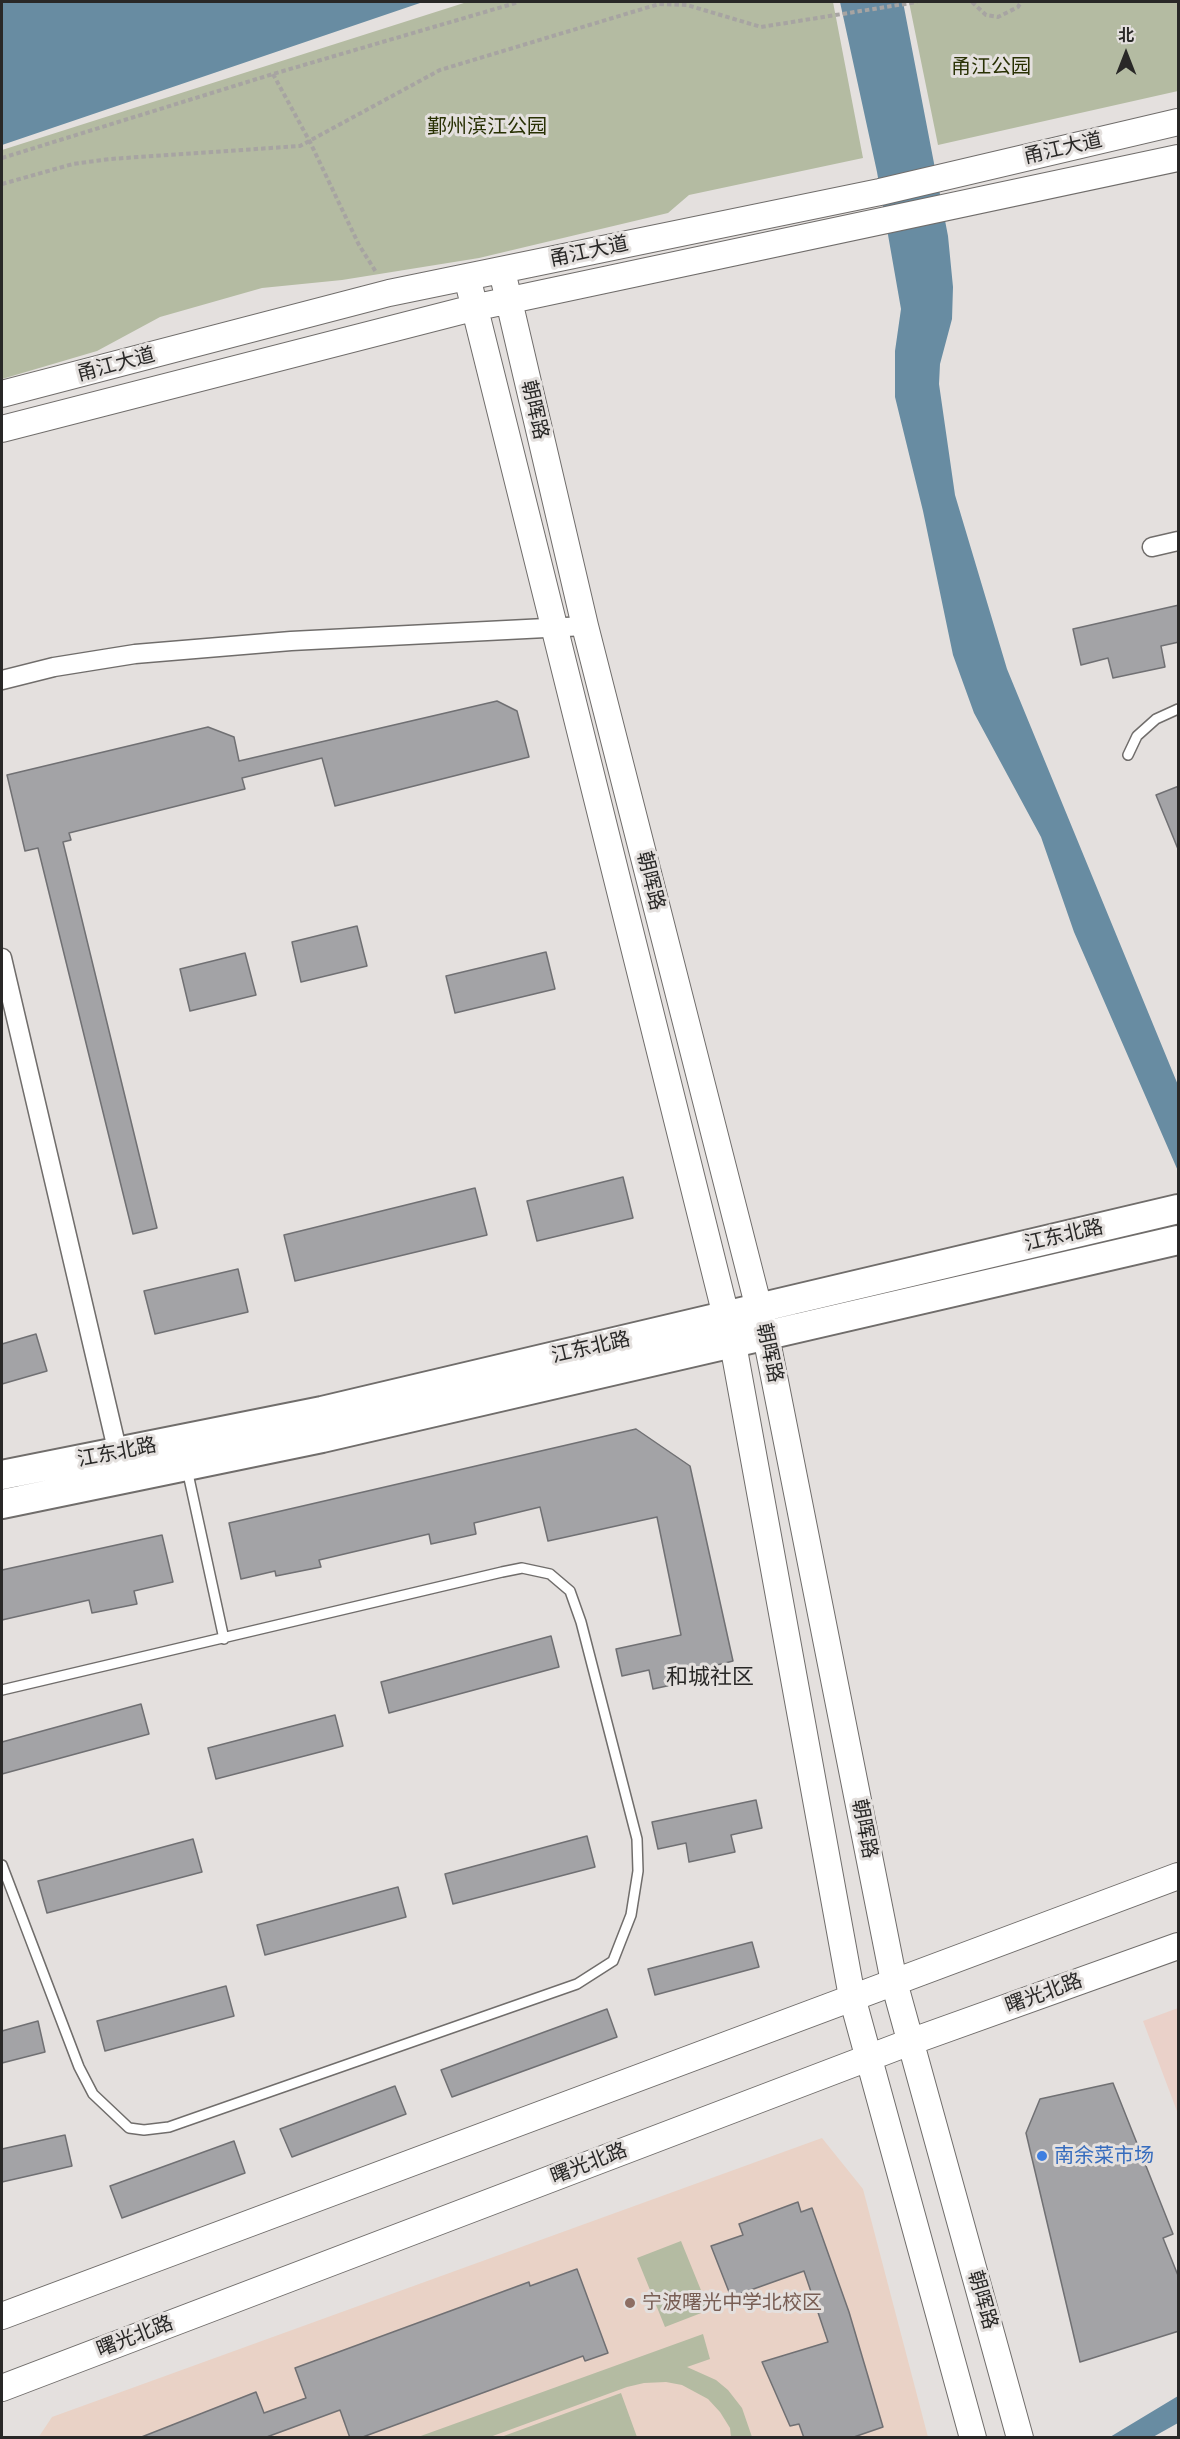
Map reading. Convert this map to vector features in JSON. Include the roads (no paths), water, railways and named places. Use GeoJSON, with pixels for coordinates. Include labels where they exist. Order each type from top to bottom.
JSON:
{"type":"FeatureCollection","features":[{"type":"Feature","properties":{"kind":"main road","name":"甬江大道"},"geometry":{"type":"LineString","coordinates":[[2,394],[389,293],[880,192],[1179,122]]}},
{"type":"Feature","properties":{"kind":"main road","name":"甬江大道"},"geometry":{"type":"LineString","coordinates":[[2,429],[473,308],[953,208],[1179,158]]}},
{"type":"Feature","properties":{"kind":"main road","name":"朝晖路"},"geometry":{"type":"LineString","coordinates":[[502,271],[585,626],[760,1308],[894,1982],[1020,2438]]}},
{"type":"Feature","properties":{"kind":"main road","name":"朝晖路"},"geometry":{"type":"LineString","coordinates":[[467,278],[733,1344],[852,1997],[973,2438]]}},
{"type":"Feature","properties":{"kind":"main road","name":"江东北路"},"geometry":{"type":"LineString","coordinates":[[2,1504],[121,1466],[322,1411],[1176,1210]]}},
{"type":"Feature","properties":{"kind":"main road","name":"江东北路"},"geometry":{"type":"LineString","coordinates":[[2,1475],[121,1466],[186,1465],[322,1438],[1179,1240]]}},
{"type":"Feature","properties":{"kind":"main road"},"geometry":{"type":"LineString","coordinates":[[2,2316],[1179,1876]]}},
{"type":"Feature","properties":{"kind":"main road","name":"曙光北路"},"geometry":{"type":"LineString","coordinates":[[2,2388],[910,2042],[1179,1946]]}},
{"type":"Feature","properties":{"kind":"street"},"geometry":{"type":"LineString","coordinates":[[1152,547],[1179,541]]}},
{"type":"Feature","properties":{"kind":"street"},"geometry":{"type":"LineString","coordinates":[[2,680],[54,667],[135,654],[291,641],[585,626]]}},
{"type":"Feature","properties":{"kind":"street"},"geometry":{"type":"LineString","coordinates":[[2,958],[121,1466]]}},
{"type":"Feature","properties":{"kind":"lane"},"geometry":{"type":"LineString","coordinates":[[1128,755],[1137,736],[1156,719],[1179,709]]}},
{"type":"Feature","properties":{"kind":"lane"},"geometry":{"type":"LineString","coordinates":[[186,1465],[224,1639]]}},
{"type":"Feature","properties":{"kind":"lane"},"geometry":{"type":"LineString","coordinates":[[2,1690],[522,1568],[550,1574],[570,1591],[581,1622],[637,1839],[638,1871],[631,1915],[613,1961],[577,1984],[169,2127],[129,2128],[93,2094],[80,2067],[2,1865]]}},
{"type":"Feature","properties":{"kind":"water"},"geometry":{"type":"Polygon","coordinates":[[[2,2],[423,2],[2,145],[2,2]]]}},
{"type":"Feature","properties":{"kind":"water"},"geometry":{"type":"Polygon","coordinates":[[[840,2],[903,2],[948,236],[953,287],[952,319],[940,364],[939,384],[955,495],[1007,669],[1178,1085],[1178,1171],[1074,932],[1041,837],[974,713],[953,655],[923,511],[895,397],[895,351],[901,309],[877,172],[840,2]]]}},
{"type":"Feature","properties":{"kind":"water"},"geometry":{"type":"Polygon","coordinates":[[[1178,2396],[1178,2423],[1153,2437],[1110,2437],[1178,2396]]]}},
{"type":"Feature","properties":{"kind":"place","name":"南余菜市场"},"geometry":{"type":"Point","coordinates":[1042,2156]}},
{"type":"Feature","properties":{"kind":"place","name":"宁波曙光中学北校区"},"geometry":{"type":"Point","coordinates":[630,2303]}},
{"type":"Feature","properties":{"kind":"district","name":"和城社区"},"geometry":{"type":"Point","coordinates":[710,1678]}},
{"type":"Feature","properties":{"kind":"park label","name":"甬江公园"},"geometry":{"type":"Point","coordinates":[991,67]}},
{"type":"Feature","properties":{"kind":"park label","name":"鄞州滨江公园"},"geometry":{"type":"Point","coordinates":[487,127]}}]}
